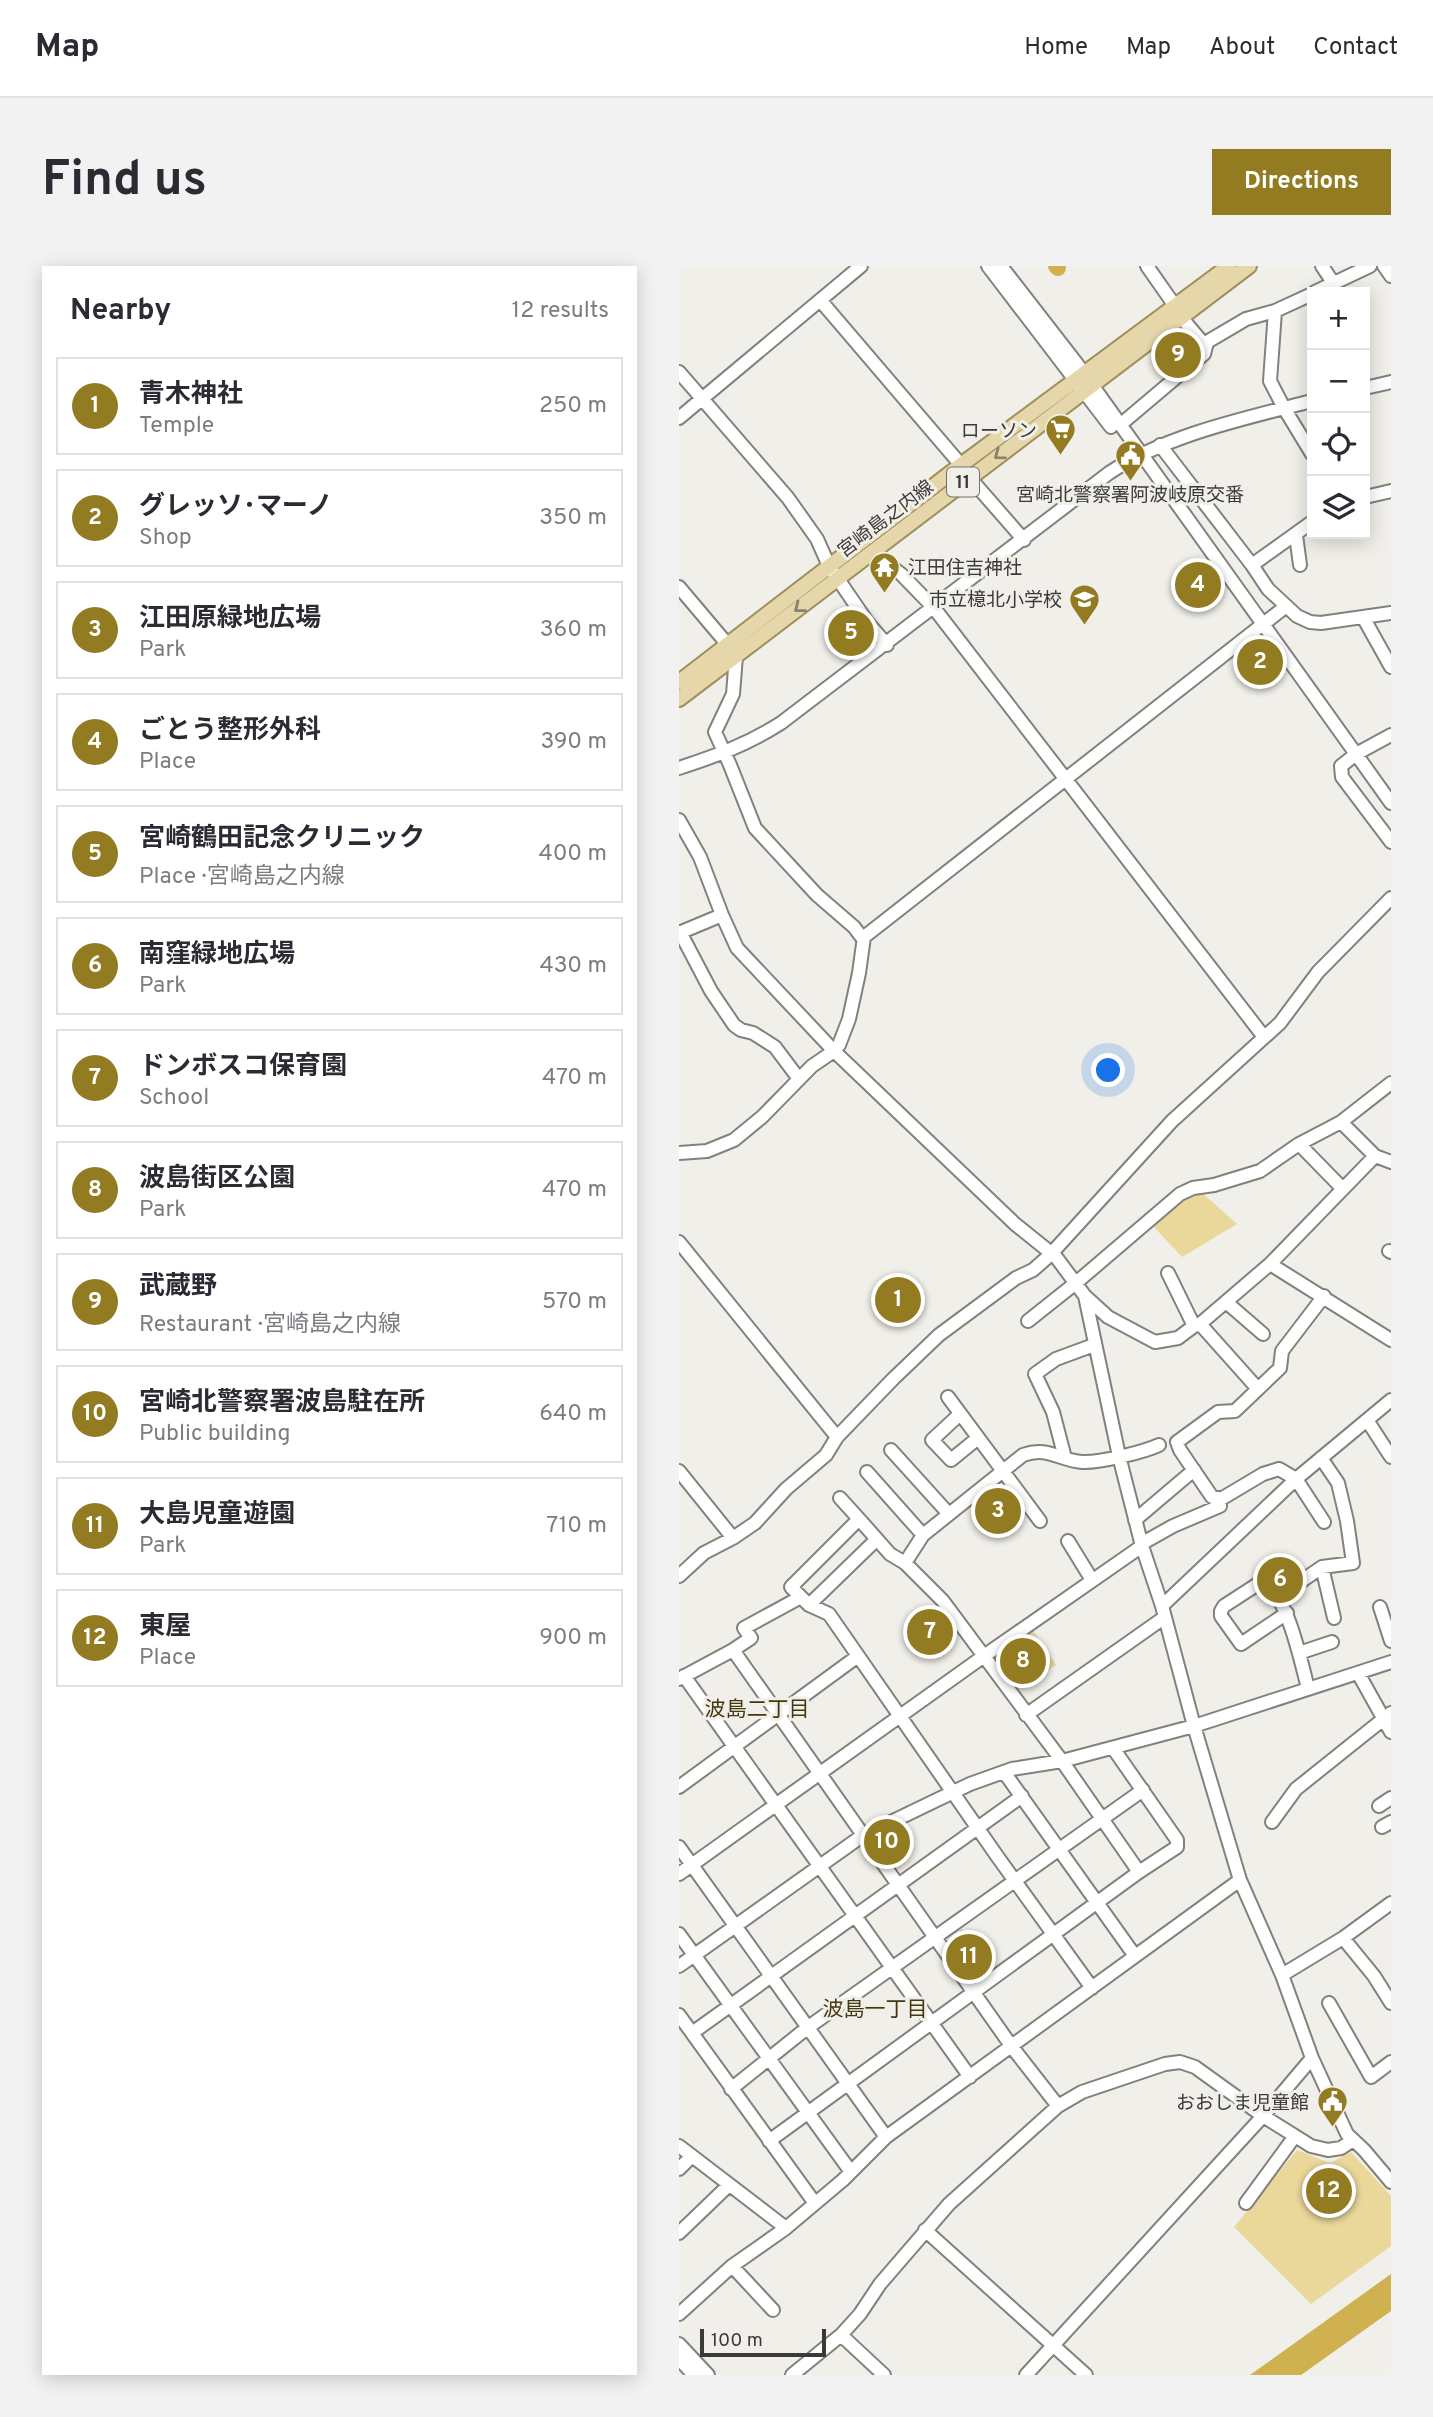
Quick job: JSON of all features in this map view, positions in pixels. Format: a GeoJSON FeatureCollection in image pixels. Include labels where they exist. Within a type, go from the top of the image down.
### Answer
{"type":"FeatureCollection","features":[{"type":"Feature","properties":{"kind":"main road","name":"宮崎島之内線"},"geometry":{"type":"LineString","coordinates":[[1178,312],[1229,266]]}},
{"type":"Feature","properties":{"kind":"main road","name":"宮崎島之内線"},"geometry":{"type":"LineString","coordinates":[[833,572],[872,552],[1084,383],[1178,312],[1249,266]]}},
{"type":"Feature","properties":{"kind":"main road","name":"宮崎島之内線"},"geometry":{"type":"LineString","coordinates":[[679,699],[732,650],[833,572],[961,465],[1084,383]]}},
{"type":"Feature","properties":{"kind":"main road","name":"宮崎島之内線"},"geometry":{"type":"LineString","coordinates":[[679,682],[732,650]]}},
{"type":"Feature","properties":{"kind":"street"},"geometry":{"type":"LineString","coordinates":[[679,418],[861,266]]}},
{"type":"Feature","properties":{"kind":"street"},"geometry":{"type":"LineString","coordinates":[[988,266],[1120,425],[1138,456]]}},
{"type":"Feature","properties":{"kind":"street"},"geometry":{"type":"LineString","coordinates":[[1001,266],[1391,803]]}},
{"type":"Feature","properties":{"kind":"street"},"geometry":{"type":"LineString","coordinates":[[1147,266],[1199,340],[1207,342],[1246,319],[1275,311],[1307,296]]}},
{"type":"Feature","properties":{"kind":"street"},"geometry":{"type":"LineString","coordinates":[[1322,266],[1334,284]]}},
{"type":"Feature","properties":{"kind":"street"},"geometry":{"type":"LineString","coordinates":[[1327,287],[1370,266]]}},
{"type":"Feature","properties":{"kind":"street"},"geometry":{"type":"LineString","coordinates":[[1384,266],[1391,276]]}},
{"type":"Feature","properties":{"kind":"street"},"geometry":{"type":"LineString","coordinates":[[820,300],[961,465]]}},
{"type":"Feature","properties":{"kind":"street"},"geometry":{"type":"LineString","coordinates":[[1275,311],[1270,381],[1307,446]]}},
{"type":"Feature","properties":{"kind":"street"},"geometry":{"type":"LineString","coordinates":[[1120,425],[1204,354],[1207,342]]}},
{"type":"Feature","properties":{"kind":"street"},"geometry":{"type":"LineString","coordinates":[[679,372],[788,498],[817,539],[833,572],[868,623],[887,645]]}},
{"type":"Feature","properties":{"kind":"street"},"geometry":{"type":"LineString","coordinates":[[1370,387],[1391,382]]}},
{"type":"Feature","properties":{"kind":"street"},"geometry":{"type":"LineString","coordinates":[[679,768],[725,754],[755,740],[781,723],[1109,474],[1138,456],[1160,445],[1307,402]]}},
{"type":"Feature","properties":{"kind":"street"},"geometry":{"type":"LineString","coordinates":[[1160,445],[1268,589],[1285,607],[1310,622],[1321,623],[1391,613]]}},
{"type":"Feature","properties":{"kind":"street"},"geometry":{"type":"LineString","coordinates":[[969,477],[1024,540]]}},
{"type":"Feature","properties":{"kind":"street"},"geometry":{"type":"LineString","coordinates":[[1370,495],[1391,491]]}},
{"type":"Feature","properties":{"kind":"street"},"geometry":{"type":"LineString","coordinates":[[1252,565],[1307,526]]}},
{"type":"Feature","properties":{"kind":"street"},"geometry":{"type":"LineString","coordinates":[[1296,535],[1300,565]]}},
{"type":"Feature","properties":{"kind":"street"},"geometry":{"type":"LineString","coordinates":[[872,552],[901,574],[934,608],[1264,1037]]}},
{"type":"Feature","properties":{"kind":"street"},"geometry":{"type":"LineString","coordinates":[[679,587],[732,650],[733,694],[715,732],[755,828],[817,895],[854,927],[863,939]]}},
{"type":"Feature","properties":{"kind":"street"},"geometry":{"type":"LineString","coordinates":[[679,1153],[707,1151],[734,1140],[762,1117],[812,1066],[834,1051],[849,1019],[864,937],[1285,607]]}},
{"type":"Feature","properties":{"kind":"street"},"geometry":{"type":"LineString","coordinates":[[1363,617],[1391,667]]}},
{"type":"Feature","properties":{"kind":"street"},"geometry":{"type":"LineString","coordinates":[[1391,735],[1356,754],[1341,766],[1342,777],[1391,842]]}},
{"type":"Feature","properties":{"kind":"street"},"geometry":{"type":"LineString","coordinates":[[679,820],[700,857],[737,948],[834,1051],[1050,1255],[1056,1257],[1085,1296],[1108,1317],[1155,1342],[1178,1338],[1226,1302],[1270,1264],[1375,1156]]}},
{"type":"Feature","properties":{"kind":"street"},"geometry":{"type":"LineString","coordinates":[[679,1576],[705,1553],[755,1523],[786,1489],[826,1455],[837,1437],[939,1335],[1016,1278],[1033,1270],[1050,1255],[1172,1121],[1280,1023],[1334,954],[1391,898]]}},
{"type":"Feature","properties":{"kind":"street"},"geometry":{"type":"LineString","coordinates":[[722,915],[679,932],[711,991],[734,1025],[775,1047],[799,1079]]}},
{"type":"Feature","properties":{"kind":"street"},"geometry":{"type":"LineString","coordinates":[[1028,1321],[1077,1283],[1180,1194],[1193,1188],[1247,1177],[1260,1171],[1299,1144],[1341,1122],[1391,1083]]}},
{"type":"Feature","properties":{"kind":"street"},"geometry":{"type":"LineString","coordinates":[[1341,1122],[1375,1156],[1391,1162]]}},
{"type":"Feature","properties":{"kind":"street"},"geometry":{"type":"LineString","coordinates":[[1299,1144],[1343,1189]]}},
{"type":"Feature","properties":{"kind":"street"},"geometry":{"type":"LineString","coordinates":[[679,1242],[837,1437]]}},
{"type":"Feature","properties":{"kind":"street"},"geometry":{"type":"LineString","coordinates":[[1270,1264],[1391,1340]]}},
{"type":"Feature","properties":{"kind":"street"},"geometry":{"type":"LineString","coordinates":[[1168,1273],[1197,1325],[1258,1389]]}},
{"type":"Feature","properties":{"kind":"street"},"geometry":{"type":"LineString","coordinates":[[1085,1296],[1135,1520],[1240,1880],[1282,1976],[1312,2058],[1347,2134],[1391,2182]]}},
{"type":"Feature","properties":{"kind":"street"},"geometry":{"type":"LineString","coordinates":[[1324,1296],[1282,1351],[1280,1368],[1235,1411],[1218,1412],[1177,1442],[1212,1497],[1221,1499],[1263,1474],[1279,1469],[1296,1479],[1324,1522]]}},
{"type":"Feature","properties":{"kind":"street"},"geometry":{"type":"LineString","coordinates":[[1226,1302],[1263,1334]]}},
{"type":"Feature","properties":{"kind":"street"},"geometry":{"type":"LineString","coordinates":[[1065,1458],[1053,1412],[1035,1374],[1056,1359],[1094,1345]]}},
{"type":"Feature","properties":{"kind":"street"},"geometry":{"type":"LineString","coordinates":[[947,1397],[1040,1521]]}},
{"type":"Feature","properties":{"kind":"street"},"geometry":{"type":"LineString","coordinates":[[1026,1715],[1164,1612],[1296,1479],[1391,1399]]}},
{"type":"Feature","properties":{"kind":"street"},"geometry":{"type":"LineString","coordinates":[[960,1414],[932,1440],[951,1460],[978,1438]]}},
{"type":"Feature","properties":{"kind":"street"},"geometry":{"type":"LineString","coordinates":[[1367,1420],[1391,1457]]}},
{"type":"Feature","properties":{"kind":"street"},"geometry":{"type":"LineString","coordinates":[[905,1563],[923,1535],[1023,1455],[1037,1450],[1081,1462],[1119,1456],[1159,1445]]}},
{"type":"Feature","properties":{"kind":"street"},"geometry":{"type":"LineString","coordinates":[[891,1450],[948,1513]]}},
{"type":"Feature","properties":{"kind":"street"},"geometry":{"type":"LineString","coordinates":[[1277,1598],[1322,1567],[1353,1563],[1338,1483],[1321,1458]]}},
{"type":"Feature","properties":{"kind":"street"},"geometry":{"type":"LineString","coordinates":[[1135,1520],[1194,1470]]}},
{"type":"Feature","properties":{"kind":"street"},"geometry":{"type":"LineString","coordinates":[[679,1471],[733,1538]]}},
{"type":"Feature","properties":{"kind":"street"},"geometry":{"type":"LineString","coordinates":[[867,1472],[923,1535]]}},
{"type":"Feature","properties":{"kind":"street"},"geometry":{"type":"LineString","coordinates":[[840,1498],[890,1554],[905,1563],[943,1601],[1062,1761],[1139,1872]]}},
{"type":"Feature","properties":{"kind":"street"},"geometry":{"type":"LineString","coordinates":[[679,1874],[1142,1545],[1173,1526],[1220,1506],[1218,1498]]}},
{"type":"Feature","properties":{"kind":"street"},"geometry":{"type":"LineString","coordinates":[[859,1519],[791,1587],[805,1601],[829,1614],[1091,1988]]}},
{"type":"Feature","properties":{"kind":"street"},"geometry":{"type":"LineString","coordinates":[[877,1539],[805,1601],[744,1628],[751,1638],[681,1678],[734,1746],[970,2077]]}},
{"type":"Feature","properties":{"kind":"street"},"geometry":{"type":"LineString","coordinates":[[1068,1541],[1092,1580]]}},
{"type":"Feature","properties":{"kind":"street"},"geometry":{"type":"LineString","coordinates":[[1322,1567],[1334,1618]]}},
{"type":"Feature","properties":{"kind":"street"},"geometry":{"type":"LineString","coordinates":[[1287,1613],[1241,1644],[1221,1616],[1224,1606],[1261,1582],[1268,1584],[1287,1613],[1308,1688]]}},
{"type":"Feature","properties":{"kind":"street"},"geometry":{"type":"LineString","coordinates":[[1380,1607],[1391,1641]]}},
{"type":"Feature","properties":{"kind":"street"},"geometry":{"type":"LineString","coordinates":[[1299,1653],[1332,1642]]}},
{"type":"Feature","properties":{"kind":"street"},"geometry":{"type":"LineString","coordinates":[[733,1650],[1012,2047],[1058,2106]]}},
{"type":"Feature","properties":{"kind":"street"},"geometry":{"type":"LineString","coordinates":[[679,1787],[858,1656]]}},
{"type":"Feature","properties":{"kind":"street"},"geometry":{"type":"LineString","coordinates":[[679,1966],[862,1836],[952,1792],[1004,1772],[1062,1761],[1194,1726],[1391,1662]]}},
{"type":"Feature","properties":{"kind":"street"},"geometry":{"type":"LineString","coordinates":[[1358,1672],[1387,1716],[1391,1732]]}},
{"type":"Feature","properties":{"kind":"street"},"geometry":{"type":"LineString","coordinates":[[1272,1822],[1296,1789],[1387,1716]]}},
{"type":"Feature","properties":{"kind":"street"},"geometry":{"type":"LineString","coordinates":[[769,2141],[1177,1847],[1177,1840],[1113,1748]]}},
{"type":"Feature","properties":{"kind":"street"},"geometry":{"type":"LineString","coordinates":[[1004,1772],[1135,1956]]}},
{"type":"Feature","properties":{"kind":"street"},"geometry":{"type":"LineString","coordinates":[[731,2089],[807,2028],[1143,1790]]}},
{"type":"Feature","properties":{"kind":"street"},"geometry":{"type":"LineString","coordinates":[[692,2033],[1021,1796]]}},
{"type":"Feature","properties":{"kind":"street"},"geometry":{"type":"LineString","coordinates":[[1379,1805],[1391,1798]]}},
{"type":"Feature","properties":{"kind":"street"},"geometry":{"type":"LineString","coordinates":[[679,1847],[886,2137]]}},
{"type":"Feature","properties":{"kind":"street"},"geometry":{"type":"LineString","coordinates":[[681,2309],[731,2266],[786,2228],[851,2172],[886,2137],[1240,1880]]}},
{"type":"Feature","properties":{"kind":"street"},"geometry":{"type":"LineString","coordinates":[[1282,1976],[1343,1938],[1391,1903]]}},
{"type":"Feature","properties":{"kind":"street"},"geometry":{"type":"LineString","coordinates":[[679,1934],[851,2172]]}},
{"type":"Feature","properties":{"kind":"street"},"geometry":{"type":"LineString","coordinates":[[1343,1938],[1374,1976],[1391,2003]]}},
{"type":"Feature","properties":{"kind":"street"},"geometry":{"type":"LineString","coordinates":[[1329,2003],[1371,2077],[1391,2062]]}},
{"type":"Feature","properties":{"kind":"street"},"geometry":{"type":"LineString","coordinates":[[679,2015],[814,2203]]}},
{"type":"Feature","properties":{"kind":"street"},"geometry":{"type":"LineString","coordinates":[[1026,2375],[1263,2116],[1312,2058]]}},
{"type":"Feature","properties":{"kind":"street"},"geometry":{"type":"LineString","coordinates":[[792,2375],[841,2335],[860,2314],[880,2284],[949,2204],[1058,2106],[1083,2092],[1165,2064],[1180,2062],[1195,2067],[1263,2116],[1311,2146],[1328,2150],[1341,2148],[1353,2140]]}},
{"type":"Feature","properties":{"kind":"street"},"geometry":{"type":"LineString","coordinates":[[1246,2203],[1295,2136]]}},
{"type":"Feature","properties":{"kind":"street"},"geometry":{"type":"LineString","coordinates":[[679,2146],[786,2228]]}},
{"type":"Feature","properties":{"kind":"street"},"geometry":{"type":"LineString","coordinates":[[679,2169],[692,2156]]}},
{"type":"Feature","properties":{"kind":"street"},"geometry":{"type":"LineString","coordinates":[[679,2233],[729,2185]]}},
{"type":"Feature","properties":{"kind":"street"},"geometry":{"type":"LineString","coordinates":[[925,2230],[1086,2375]]}},
{"type":"Feature","properties":{"kind":"street"},"geometry":{"type":"LineString","coordinates":[[731,2266],[773,2310]]}},
{"type":"Feature","properties":{"kind":"street"},"geometry":{"type":"LineString","coordinates":[[841,2335],[884,2375]]}},
{"type":"Feature","properties":{"kind":"street"},"geometry":{"type":"LineString","coordinates":[[679,2344],[708,2375]]}},
{"type":"Feature","properties":{"kind":"street"},"geometry":{"type":"LineString","coordinates":[[679,2360],[694,2375]]}},
{"type":"Feature","properties":{"kind":"shaded area"},"geometry":{"type":"Polygon","coordinates":[[[1193,1190],[1201,1192],[1237,1224],[1182,1257],[1153,1226],[1193,1190]]]}},
{"type":"Feature","properties":{"kind":"shaded area"},"geometry":{"type":"Polygon","coordinates":[[[1032,1629],[1056,1665],[1013,1693],[989,1656],[1032,1629]]]}},
{"type":"Feature","properties":{"kind":"shaded area"},"geometry":{"type":"Polygon","coordinates":[[[962,1929],[993,1973],[974,1983],[946,1941],[962,1929]]]}},
{"type":"Feature","properties":{"kind":"shaded area"},"geometry":{"type":"Polygon","coordinates":[[[1297,2150],[1330,2163],[1351,2152],[1391,2196],[1391,2246],[1311,2304],[1234,2227],[1297,2150]]]}},
{"type":"Feature","properties":{"kind":"shaded area"},"geometry":{"type":"Polygon","coordinates":[[[1391,2274],[1391,2311],[1301,2375],[1250,2375],[1391,2274]]]}},
{"type":"Feature","properties":{"kind":"place","name":"武蔵野"},"geometry":{"type":"Point","coordinates":[1178,355]}},
{"type":"Feature","properties":{"kind":"place","name":"ローソン"},"geometry":{"type":"Point","coordinates":[1060,457]}},
{"type":"Feature","properties":{"kind":"place","name":"宮崎北警察署阿波岐原交番"},"geometry":{"type":"Point","coordinates":[1130,482]}},
{"type":"Feature","properties":{"kind":"place","name":"ごとう整形外科"},"geometry":{"type":"Point","coordinates":[1198,585]}},
{"type":"Feature","properties":{"kind":"place","name":"江田住吉神社"},"geometry":{"type":"Point","coordinates":[885,594]}},
{"type":"Feature","properties":{"kind":"place","name":"市立檍北小学校"},"geometry":{"type":"Point","coordinates":[1085,626]}},
{"type":"Feature","properties":{"kind":"place","name":"宮崎鶴田記念クリニック"},"geometry":{"type":"Point","coordinates":[851,633]}},
{"type":"Feature","properties":{"kind":"place","name":"グレッソ･マーノ"},"geometry":{"type":"Point","coordinates":[1260,662]}},
{"type":"Feature","properties":{"kind":"place","name":"青木神社"},"geometry":{"type":"Point","coordinates":[898,1300]}},
{"type":"Feature","properties":{"kind":"place","name":"江田原緑地広場"},"geometry":{"type":"Point","coordinates":[998,1511]}},
{"type":"Feature","properties":{"kind":"place","name":"南窪緑地広場"},"geometry":{"type":"Point","coordinates":[1280,1580]}},
{"type":"Feature","properties":{"kind":"place","name":"ドンボスコ保育園"},"geometry":{"type":"Point","coordinates":[930,1632]}},
{"type":"Feature","properties":{"kind":"place","name":"波島街区公園"},"geometry":{"type":"Point","coordinates":[1023,1661]}},
{"type":"Feature","properties":{"kind":"place","name":"宮崎北警察署波島駐在所"},"geometry":{"type":"Point","coordinates":[887,1842]}},
{"type":"Feature","properties":{"kind":"place","name":"大島児童遊園"},"geometry":{"type":"Point","coordinates":[969,1957]}},
{"type":"Feature","properties":{"kind":"place","name":"おおしま児童館"},"geometry":{"type":"Point","coordinates":[1332,2129]}},
{"type":"Feature","properties":{"kind":"place","name":"東屋"},"geometry":{"type":"Point","coordinates":[1329,2191]}},
{"type":"Feature","properties":{"kind":"district","name":"波島二丁目"},"geometry":{"type":"Point","coordinates":[757,1709]}},
{"type":"Feature","properties":{"kind":"district","name":"波島一丁目"},"geometry":{"type":"Point","coordinates":[875,2009]}}]}
